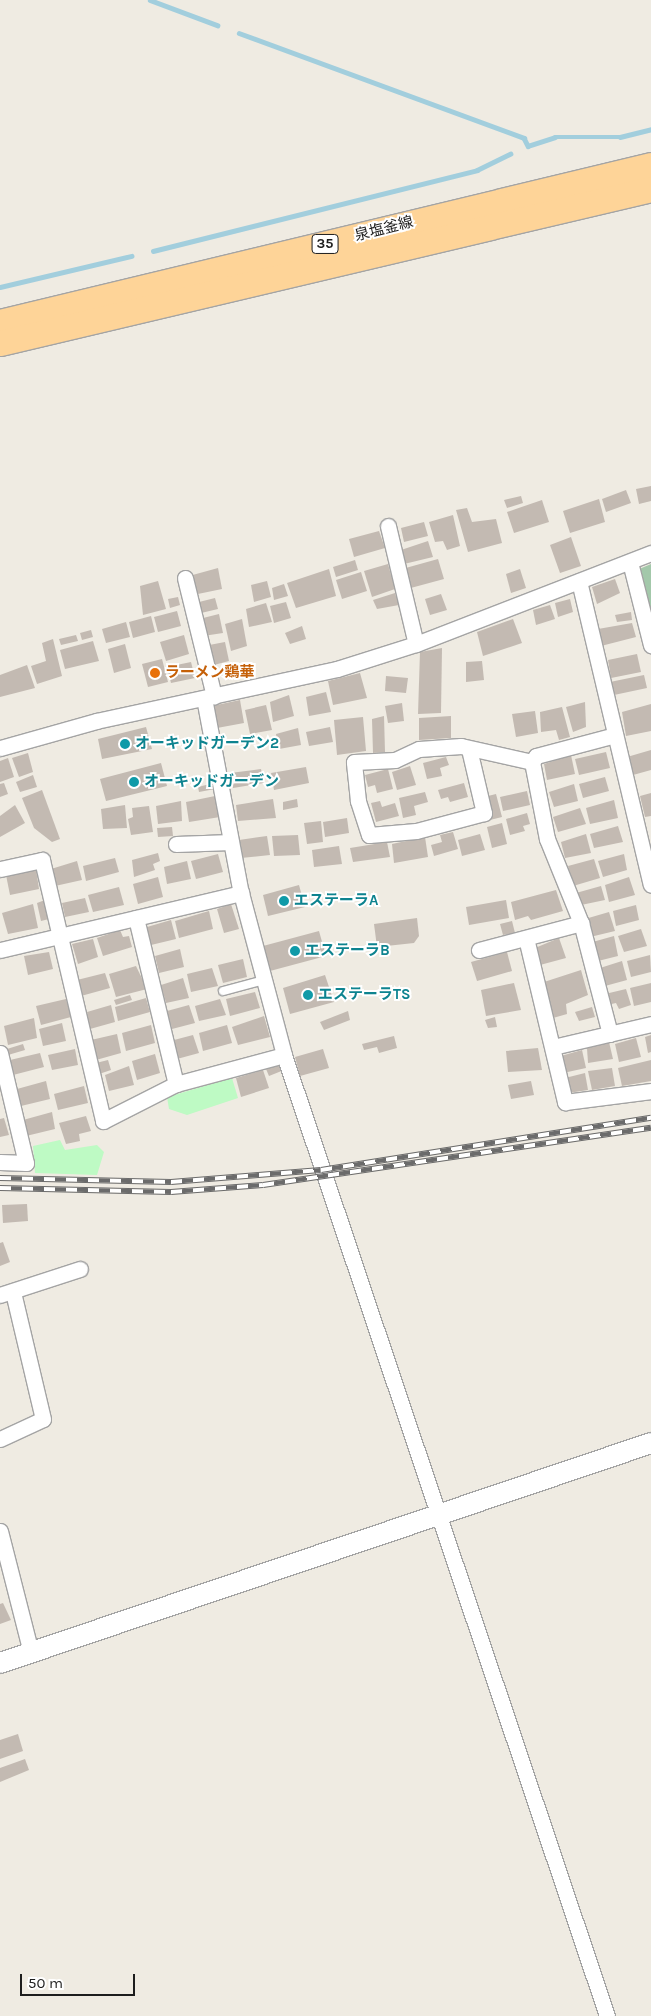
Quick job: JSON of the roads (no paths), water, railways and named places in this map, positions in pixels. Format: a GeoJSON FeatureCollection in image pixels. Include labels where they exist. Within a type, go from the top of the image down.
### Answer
{"type":"FeatureCollection","features":[{"type":"Feature","properties":{"kind":"main road","name":"泉塩釜線"},"geometry":{"type":"LineString","coordinates":[[0,343],[559,199],[651,165]]}},
{"type":"Feature","properties":{"kind":"main road"},"geometry":{"type":"LineString","coordinates":[[559,199],[651,180]]}},
{"type":"Feature","properties":{"kind":"main road","name":"泉塩釜線"},"geometry":{"type":"LineString","coordinates":[[0,322],[409,223],[559,199],[651,188]]}},
{"type":"Feature","properties":{"kind":"street"},"geometry":{"type":"LineString","coordinates":[[388,526],[416,644]]}},
{"type":"Feature","properties":{"kind":"street"},"geometry":{"type":"LineString","coordinates":[[0,748],[337,668],[416,644],[651,553]]}},
{"type":"Feature","properties":{"kind":"street"},"geometry":{"type":"LineString","coordinates":[[630,562],[651,645]]}},
{"type":"Feature","properties":{"kind":"street"},"geometry":{"type":"LineString","coordinates":[[185,578],[209,697],[231,842],[241,893],[284,1055],[437,1516],[607,2016]]}},
{"type":"Feature","properties":{"kind":"street"},"geometry":{"type":"LineString","coordinates":[[579,581],[615,735],[645,834],[651,885]]}},
{"type":"Feature","properties":{"kind":"street"},"geometry":{"type":"LineString","coordinates":[[610,1034],[581,923],[547,839],[532,762],[536,756],[615,735]]}},
{"type":"Feature","properties":{"kind":"street"},"geometry":{"type":"LineString","coordinates":[[470,749],[484,813],[416,831],[370,835],[358,801],[354,762],[395,760],[419,749],[470,749],[532,762]]}},
{"type":"Feature","properties":{"kind":"street"},"geometry":{"type":"LineString","coordinates":[[176,844],[231,842]]}},
{"type":"Feature","properties":{"kind":"street"},"geometry":{"type":"LineString","coordinates":[[0,869],[42,860],[103,1121],[176,1084],[284,1055]]}},
{"type":"Feature","properties":{"kind":"street"},"geometry":{"type":"LineString","coordinates":[[0,950],[241,893]]}},
{"type":"Feature","properties":{"kind":"street"},"geometry":{"type":"LineString","coordinates":[[136,918],[176,1084]]}},
{"type":"Feature","properties":{"kind":"street"},"geometry":{"type":"LineString","coordinates":[[479,950],[581,923]]}},
{"type":"Feature","properties":{"kind":"street"},"geometry":{"type":"LineString","coordinates":[[526,938],[553,1047],[564,1102],[651,1091]]}},
{"type":"Feature","properties":{"kind":"street"},"geometry":{"type":"LineString","coordinates":[[553,1047],[651,1024]]}},
{"type":"Feature","properties":{"kind":"street"},"geometry":{"type":"LineString","coordinates":[[0,1054],[26,1163],[0,1162]]}},
{"type":"Feature","properties":{"kind":"street"},"geometry":{"type":"LineString","coordinates":[[0,1439],[43,1420],[7,1293],[80,1269]]}},
{"type":"Feature","properties":{"kind":"street"},"geometry":{"type":"LineString","coordinates":[[0,1663],[651,1443]]}},
{"type":"Feature","properties":{"kind":"street"},"geometry":{"type":"LineString","coordinates":[[0,1531],[31,1653]]}},
{"type":"Feature","properties":{"kind":"lane"},"geometry":{"type":"LineString","coordinates":[[223,990],[264,980]]}},
{"type":"Feature","properties":{"kind":"waterway"},"geometry":{"type":"LineString","coordinates":[[150,0],[217,25]]}},
{"type":"Feature","properties":{"kind":"waterway"},"geometry":{"type":"LineString","coordinates":[[239,33],[524,138],[528,146],[555,137],[620,137],[651,129]]}},
{"type":"Feature","properties":{"kind":"waterway"},"geometry":{"type":"LineString","coordinates":[[153,251],[477,170],[510,154]]}},
{"type":"Feature","properties":{"kind":"waterway"},"geometry":{"type":"LineString","coordinates":[[0,287],[131,256]]}},
{"type":"Feature","properties":{"kind":"railway"},"geometry":{"type":"LineString","coordinates":[[0,1178],[171,1182],[321,1170],[651,1118]]}},
{"type":"Feature","properties":{"kind":"railway"},"geometry":{"type":"LineString","coordinates":[[0,1188],[171,1192],[263,1185],[651,1128]]}},
{"type":"Feature","properties":{"kind":"place","name":"ラーメン鶏華"},"geometry":{"type":"Point","coordinates":[155,673]}},
{"type":"Feature","properties":{"kind":"place","name":"オーキッドガーデン2"},"geometry":{"type":"Point","coordinates":[125,744]}},
{"type":"Feature","properties":{"kind":"place","name":"オーキッドガーデン"},"geometry":{"type":"Point","coordinates":[134,782]}},
{"type":"Feature","properties":{"kind":"place","name":"エステーラA"},"geometry":{"type":"Point","coordinates":[284,901]}},
{"type":"Feature","properties":{"kind":"place","name":"エステーラB"},"geometry":{"type":"Point","coordinates":[295,951]}},
{"type":"Feature","properties":{"kind":"place","name":"エステーラTS"},"geometry":{"type":"Point","coordinates":[308,995]}}]}
